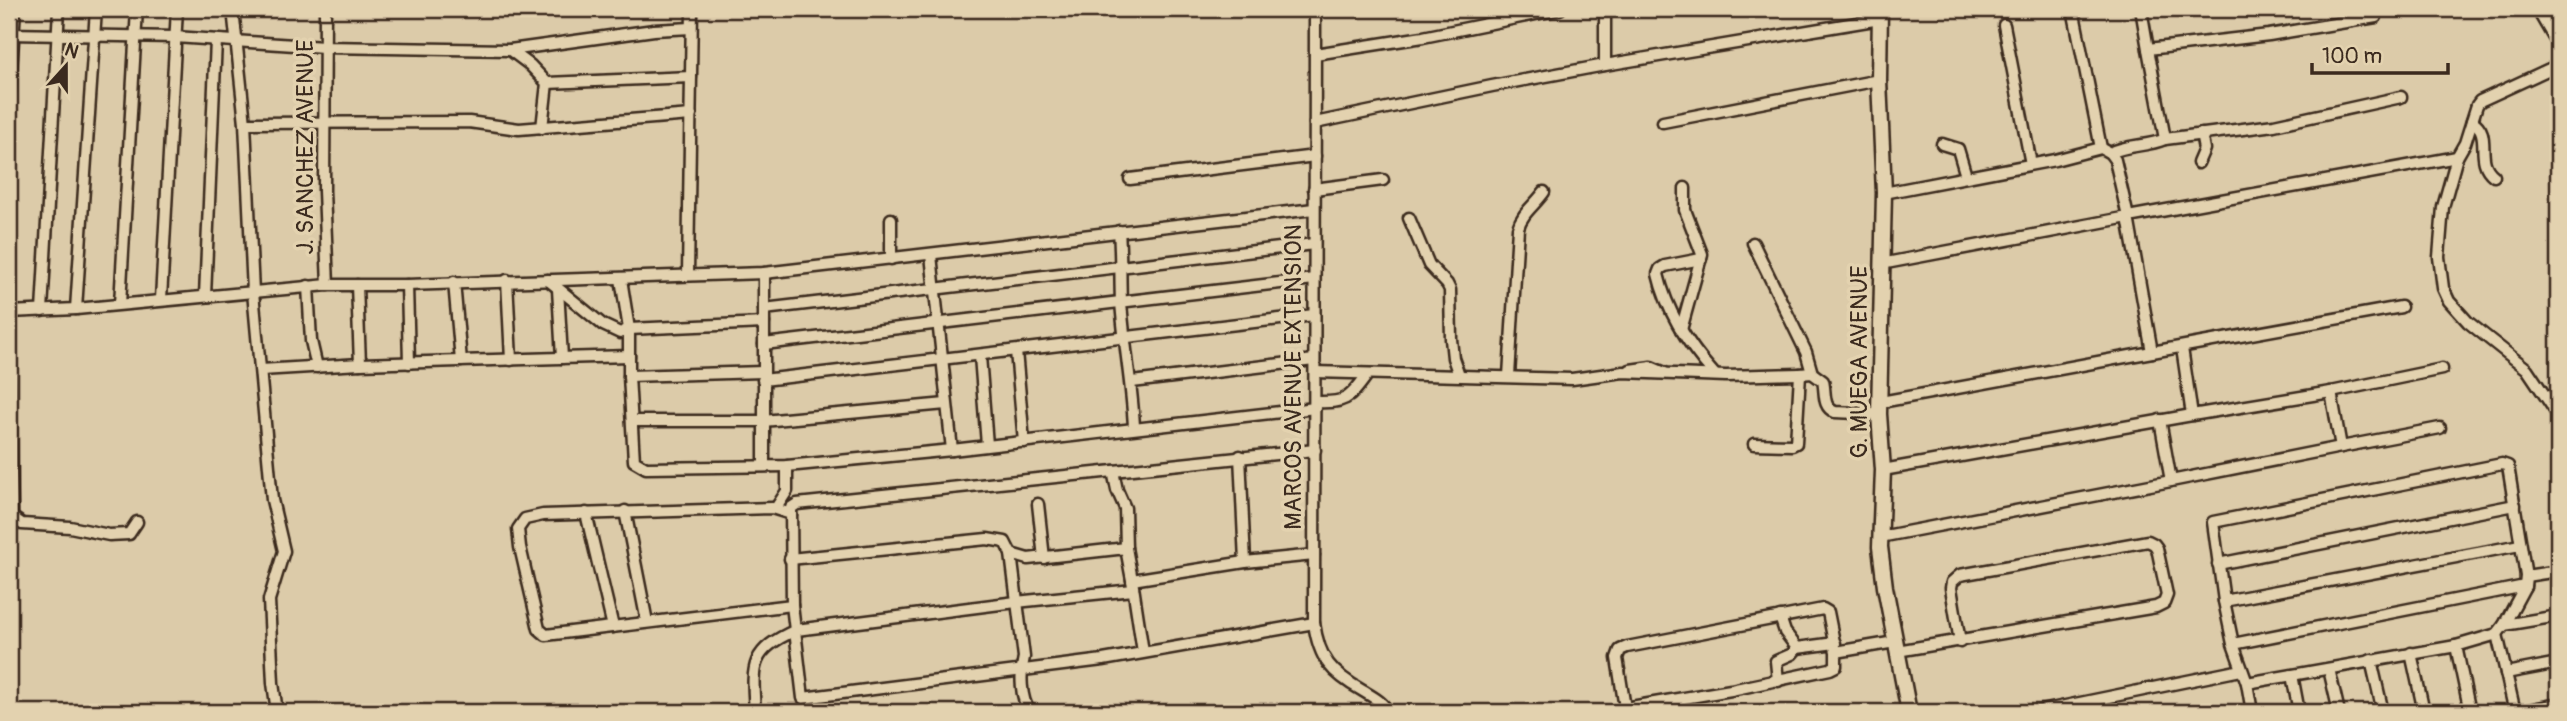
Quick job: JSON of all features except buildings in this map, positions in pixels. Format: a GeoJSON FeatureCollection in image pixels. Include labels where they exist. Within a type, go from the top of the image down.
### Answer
{"type":"FeatureCollection","features":[{"type":"Feature","properties":{"kind":"street"},"geometry":{"type":"LineString","coordinates":[[9,103],[11,34],[15,9]]}},
{"type":"Feature","properties":{"kind":"street"},"geometry":{"type":"LineString","coordinates":[[42,311],[59,9]]}},
{"type":"Feature","properties":{"kind":"street"},"geometry":{"type":"LineString","coordinates":[[76,309],[96,9]]}},
{"type":"Feature","properties":{"kind":"street"},"geometry":{"type":"LineString","coordinates":[[120,304],[137,9]]}},
{"type":"Feature","properties":{"kind":"street"},"geometry":{"type":"LineString","coordinates":[[161,299],[177,9]]}},
{"type":"Feature","properties":{"kind":"street"},"geometry":{"type":"LineString","coordinates":[[233,9],[245,123],[253,292],[273,512],[284,551],[269,600],[272,682],[277,712]]}},
{"type":"Feature","properties":{"kind":"street","name":"J. SANCHEZ AVENUE"},"geometry":{"type":"LineString","coordinates":[[325,9],[324,191],[328,285]]}},
{"type":"Feature","properties":{"kind":"street"},"geometry":{"type":"LineString","coordinates":[[688,275],[692,9]]}},
{"type":"Feature","properties":{"kind":"street","name":"MARCOS AVENUE EXTENSION"},"geometry":{"type":"LineString","coordinates":[[1315,9],[1314,623],[1318,646],[1330,668],[1380,702],[1388,712]]}},
{"type":"Feature","properties":{"kind":"street"},"geometry":{"type":"LineString","coordinates":[[1315,54],[1423,37],[1560,9]]}},
{"type":"Feature","properties":{"kind":"street"},"geometry":{"type":"LineString","coordinates":[[1605,9],[1605,65]]}},
{"type":"Feature","properties":{"kind":"street"},"geometry":{"type":"LineString","coordinates":[[2073,9],[2105,151],[2118,168],[2152,352]]}},
{"type":"Feature","properties":{"kind":"street"},"geometry":{"type":"LineString","coordinates":[[2141,9],[2165,139]]}},
{"type":"Feature","properties":{"kind":"street"},"geometry":{"type":"LineString","coordinates":[[2537,9],[2558,46]]}},
{"type":"Feature","properties":{"kind":"street"},"geometry":{"type":"LineString","coordinates":[[1315,123],[1880,14]]}},
{"type":"Feature","properties":{"kind":"street","name":"G. MUEGA AVENUE"},"geometry":{"type":"LineString","coordinates":[[1880,14],[1879,80],[1884,192],[1880,408],[1883,470],[1880,537],[1885,587],[1909,712]]}},
{"type":"Feature","properties":{"kind":"street"},"geometry":{"type":"LineString","coordinates":[[2148,49],[2206,44],[2376,17]]}},
{"type":"Feature","properties":{"kind":"street"},"geometry":{"type":"LineString","coordinates":[[2004,25],[2031,164]]}},
{"type":"Feature","properties":{"kind":"street"},"geometry":{"type":"LineString","coordinates":[[11,34],[175,37],[324,47],[510,50],[590,38],[691,28]]}},
{"type":"Feature","properties":{"kind":"street"},"geometry":{"type":"LineString","coordinates":[[205,296],[216,40]]}},
{"type":"Feature","properties":{"kind":"street"},"geometry":{"type":"LineString","coordinates":[[510,50],[530,65],[547,83],[691,77]]}},
{"type":"Feature","properties":{"kind":"street"},"geometry":{"type":"LineString","coordinates":[[2558,65],[2480,101],[2457,157],[2441,219],[2439,257],[2449,301],[2468,322],[2527,369],[2558,415]]}},
{"type":"Feature","properties":{"kind":"street"},"geometry":{"type":"LineString","coordinates":[[1662,122],[1879,80]]}},
{"type":"Feature","properties":{"kind":"street"},"geometry":{"type":"LineString","coordinates":[[542,128],[547,83]]}},
{"type":"Feature","properties":{"kind":"street"},"geometry":{"type":"LineString","coordinates":[[1884,192],[2124,146],[2146,146],[2165,139],[2274,125],[2401,97]]}},
{"type":"Feature","properties":{"kind":"street"},"geometry":{"type":"LineString","coordinates":[[245,123],[469,122],[510,128],[542,128],[691,115]]}},
{"type":"Feature","properties":{"kind":"street"},"geometry":{"type":"LineString","coordinates":[[2472,121],[2480,127],[2484,140],[2483,158],[2486,168],[2494,176]]}},
{"type":"Feature","properties":{"kind":"street"},"geometry":{"type":"LineString","coordinates":[[2198,163],[2204,149],[2201,134]]}},
{"type":"Feature","properties":{"kind":"street"},"geometry":{"type":"LineString","coordinates":[[1942,144],[1958,149],[1966,176]]}},
{"type":"Feature","properties":{"kind":"street"},"geometry":{"type":"LineString","coordinates":[[1130,179],[1315,156]]}},
{"type":"Feature","properties":{"kind":"street"},"geometry":{"type":"LineString","coordinates":[[1881,264],[2457,157]]}},
{"type":"Feature","properties":{"kind":"street"},"geometry":{"type":"LineString","coordinates":[[1314,189],[1383,180]]}},
{"type":"Feature","properties":{"kind":"street"},"geometry":{"type":"LineString","coordinates":[[1681,330],[1701,249],[1685,211],[1685,188]]}},
{"type":"Feature","properties":{"kind":"street"},"geometry":{"type":"LineString","coordinates":[[1509,376],[1518,228],[1524,214],[1536,205],[1544,192]]}},
{"type":"Feature","properties":{"kind":"street"},"geometry":{"type":"LineString","coordinates":[[9,312],[76,309],[307,286],[764,273],[1314,209]]}},
{"type":"Feature","properties":{"kind":"street"},"geometry":{"type":"LineString","coordinates":[[1409,218],[1429,265],[1450,290],[1453,358],[1459,375]]}},
{"type":"Feature","properties":{"kind":"street"},"geometry":{"type":"LineString","coordinates":[[891,219],[891,259]]}},
{"type":"Feature","properties":{"kind":"street"},"geometry":{"type":"LineString","coordinates":[[1119,231],[1121,302],[1132,382],[1134,427]]}},
{"type":"Feature","properties":{"kind":"street"},"geometry":{"type":"LineString","coordinates":[[1753,243],[1806,352],[1812,373],[1823,382],[1826,406],[1835,412],[1880,408],[2152,352],[2401,307]]}},
{"type":"Feature","properties":{"kind":"street"},"geometry":{"type":"LineString","coordinates":[[764,309],[1314,244]]}},
{"type":"Feature","properties":{"kind":"street"},"geometry":{"type":"LineString","coordinates":[[931,255],[952,450]]}},
{"type":"Feature","properties":{"kind":"street"},"geometry":{"type":"LineString","coordinates":[[1700,259],[1660,269],[1658,274],[1664,293],[1689,345],[1715,375]]}},
{"type":"Feature","properties":{"kind":"street"},"geometry":{"type":"LineString","coordinates":[[764,273],[764,465]]}},
{"type":"Feature","properties":{"kind":"street"},"geometry":{"type":"LineString","coordinates":[[621,279],[629,330],[634,461],[643,468],[787,466],[1024,442],[1315,405],[1343,401],[1352,396],[1367,375]]}},
{"type":"Feature","properties":{"kind":"street"},"geometry":{"type":"LineString","coordinates":[[764,344],[1314,279]]}},
{"type":"Feature","properties":{"kind":"street"},"geometry":{"type":"LineString","coordinates":[[507,280],[511,359]]}},
{"type":"Feature","properties":{"kind":"street"},"geometry":{"type":"LineString","coordinates":[[548,280],[603,326],[620,333],[629,330],[764,323]]}},
{"type":"Feature","properties":{"kind":"street"},"geometry":{"type":"LineString","coordinates":[[454,282],[461,361]]}},
{"type":"Feature","properties":{"kind":"street"},"geometry":{"type":"LineString","coordinates":[[357,285],[359,364]]}},
{"type":"Feature","properties":{"kind":"street"},"geometry":{"type":"LineString","coordinates":[[408,285],[410,363]]}},
{"type":"Feature","properties":{"kind":"street"},"geometry":{"type":"LineString","coordinates":[[307,286],[311,341],[317,367]]}},
{"type":"Feature","properties":{"kind":"street"},"geometry":{"type":"LineString","coordinates":[[558,289],[562,358]]}},
{"type":"Feature","properties":{"kind":"street"},"geometry":{"type":"LineString","coordinates":[[629,376],[763,376],[980,356],[1314,315]]}},
{"type":"Feature","properties":{"kind":"street"},"geometry":{"type":"LineString","coordinates":[[2182,348],[2192,415]]}},
{"type":"Feature","properties":{"kind":"street"},"geometry":{"type":"LineString","coordinates":[[1016,351],[1024,442]]}},
{"type":"Feature","properties":{"kind":"street"},"geometry":{"type":"LineString","coordinates":[[261,370],[359,364],[629,356]]}},
{"type":"Feature","properties":{"kind":"street"},"geometry":{"type":"LineString","coordinates":[[980,356],[987,445]]}},
{"type":"Feature","properties":{"kind":"street"},"geometry":{"type":"LineString","coordinates":[[1132,382],[1314,360]]}},
{"type":"Feature","properties":{"kind":"street"},"geometry":{"type":"LineString","coordinates":[[9,366],[12,517],[22,524],[70,527],[108,536],[121,536],[134,530],[137,522]]}},
{"type":"Feature","properties":{"kind":"street"},"geometry":{"type":"LineString","coordinates":[[1883,470],[2331,392],[2442,369]]}},
{"type":"Feature","properties":{"kind":"street"},"geometry":{"type":"LineString","coordinates":[[1315,372],[1572,379],[1623,372],[1715,375],[1812,373]]}},
{"type":"Feature","properties":{"kind":"street"},"geometry":{"type":"LineString","coordinates":[[1754,444],[1796,443],[1800,374]]}},
{"type":"Feature","properties":{"kind":"street"},"geometry":{"type":"LineString","coordinates":[[2331,392],[2341,447]]}},
{"type":"Feature","properties":{"kind":"street"},"geometry":{"type":"LineString","coordinates":[[632,421],[763,421],[946,404]]}},
{"type":"Feature","properties":{"kind":"street"},"geometry":{"type":"LineString","coordinates":[[2160,420],[2171,481]]}},
{"type":"Feature","properties":{"kind":"street"},"geometry":{"type":"LineString","coordinates":[[1880,537],[2440,428]]}},
{"type":"Feature","properties":{"kind":"street"},"geometry":{"type":"LineString","coordinates":[[1314,623],[1122,657],[803,698],[792,605],[790,559],[791,513],[792,506],[797,504],[1315,450]]}},
{"type":"Feature","properties":{"kind":"street"},"geometry":{"type":"LineString","coordinates":[[1240,456],[1245,562]]}},
{"type":"Feature","properties":{"kind":"street"},"geometry":{"type":"LineString","coordinates":[[2252,712],[2224,601],[2212,527],[2215,520],[2502,464],[2508,466],[2525,581],[2500,629],[2506,673],[2516,712],[2558,705]]}},
{"type":"Feature","properties":{"kind":"street"},"geometry":{"type":"LineString","coordinates":[[776,508],[787,491],[787,466]]}},
{"type":"Feature","properties":{"kind":"street"},"geometry":{"type":"LineString","coordinates":[[1113,471],[1125,508],[1126,548],[1143,652]]}},
{"type":"Feature","properties":{"kind":"street"},"geometry":{"type":"LineString","coordinates":[[1038,504],[1044,558]]}},
{"type":"Feature","properties":{"kind":"street"},"geometry":{"type":"LineString","coordinates":[[2218,564],[2515,505]]}},
{"type":"Feature","properties":{"kind":"street"},"geometry":{"type":"LineString","coordinates":[[791,513],[776,508],[543,514],[524,519],[520,523],[520,547],[539,629],[542,633],[551,635],[792,605]]}},
{"type":"Feature","properties":{"kind":"street"},"geometry":{"type":"LineString","coordinates":[[625,511],[647,622]]}},
{"type":"Feature","properties":{"kind":"street"},"geometry":{"type":"LineString","coordinates":[[586,513],[613,627]]}},
{"type":"Feature","properties":{"kind":"street"},"geometry":{"type":"LineString","coordinates":[[790,559],[994,538],[1005,541],[1011,554],[1014,572],[1024,657],[1021,669],[1026,706],[1030,712]]}},
{"type":"Feature","properties":{"kind":"street"},"geometry":{"type":"LineString","coordinates":[[1778,681],[1776,661],[1792,654],[1797,648],[1960,642],[2161,605],[2166,601],[2167,595],[2157,548],[2148,541],[1960,575],[1952,582],[1951,588],[1960,642]]}},
{"type":"Feature","properties":{"kind":"street"},"geometry":{"type":"LineString","coordinates":[[2224,601],[2521,545]]}},
{"type":"Feature","properties":{"kind":"street"},"geometry":{"type":"LineString","coordinates":[[1011,554],[1028,559],[1126,548]]}},
{"type":"Feature","properties":{"kind":"street"},"geometry":{"type":"LineString","coordinates":[[755,712],[752,684],[756,665],[765,649],[774,641],[796,630],[1016,602],[1133,585],[1245,562],[1314,555]]}},
{"type":"Feature","properties":{"kind":"street"},"geometry":{"type":"LineString","coordinates":[[1014,572],[1028,559]]}},
{"type":"Feature","properties":{"kind":"street"},"geometry":{"type":"LineString","coordinates":[[2234,644],[2525,581],[2558,571]]}},
{"type":"Feature","properties":{"kind":"street"},"geometry":{"type":"LineString","coordinates":[[1826,610],[1835,647],[1833,668],[1626,710],[1617,659],[1620,650],[1780,617],[1826,610]]}},
{"type":"Feature","properties":{"kind":"street"},"geometry":{"type":"LineString","coordinates":[[2246,683],[2456,646],[2500,629],[2558,616]]}},
{"type":"Feature","properties":{"kind":"street"},"geometry":{"type":"LineString","coordinates":[[1780,617],[1785,632],[1797,648]]}},
{"type":"Feature","properties":{"kind":"street"},"geometry":{"type":"LineString","coordinates":[[2456,646],[2470,712]]}},
{"type":"Feature","properties":{"kind":"street"},"geometry":{"type":"LineString","coordinates":[[2411,653],[2424,712]]}},
{"type":"Feature","properties":{"kind":"street"},"geometry":{"type":"LineString","coordinates":[[1024,657],[1034,668]]}},
{"type":"Feature","properties":{"kind":"street"},"geometry":{"type":"LineString","coordinates":[[2371,660],[2383,712]]}},
{"type":"Feature","properties":{"kind":"street"},"geometry":{"type":"LineString","coordinates":[[2506,673],[2558,663]]}},
{"type":"Feature","properties":{"kind":"street"},"geometry":{"type":"LineString","coordinates":[[2329,669],[2339,712]]}},
{"type":"Feature","properties":{"kind":"street"},"geometry":{"type":"LineString","coordinates":[[2036,712],[2241,670]]}},
{"type":"Feature","properties":{"kind":"street"},"geometry":{"type":"LineString","coordinates":[[2292,675],[2299,712]]}}]}
